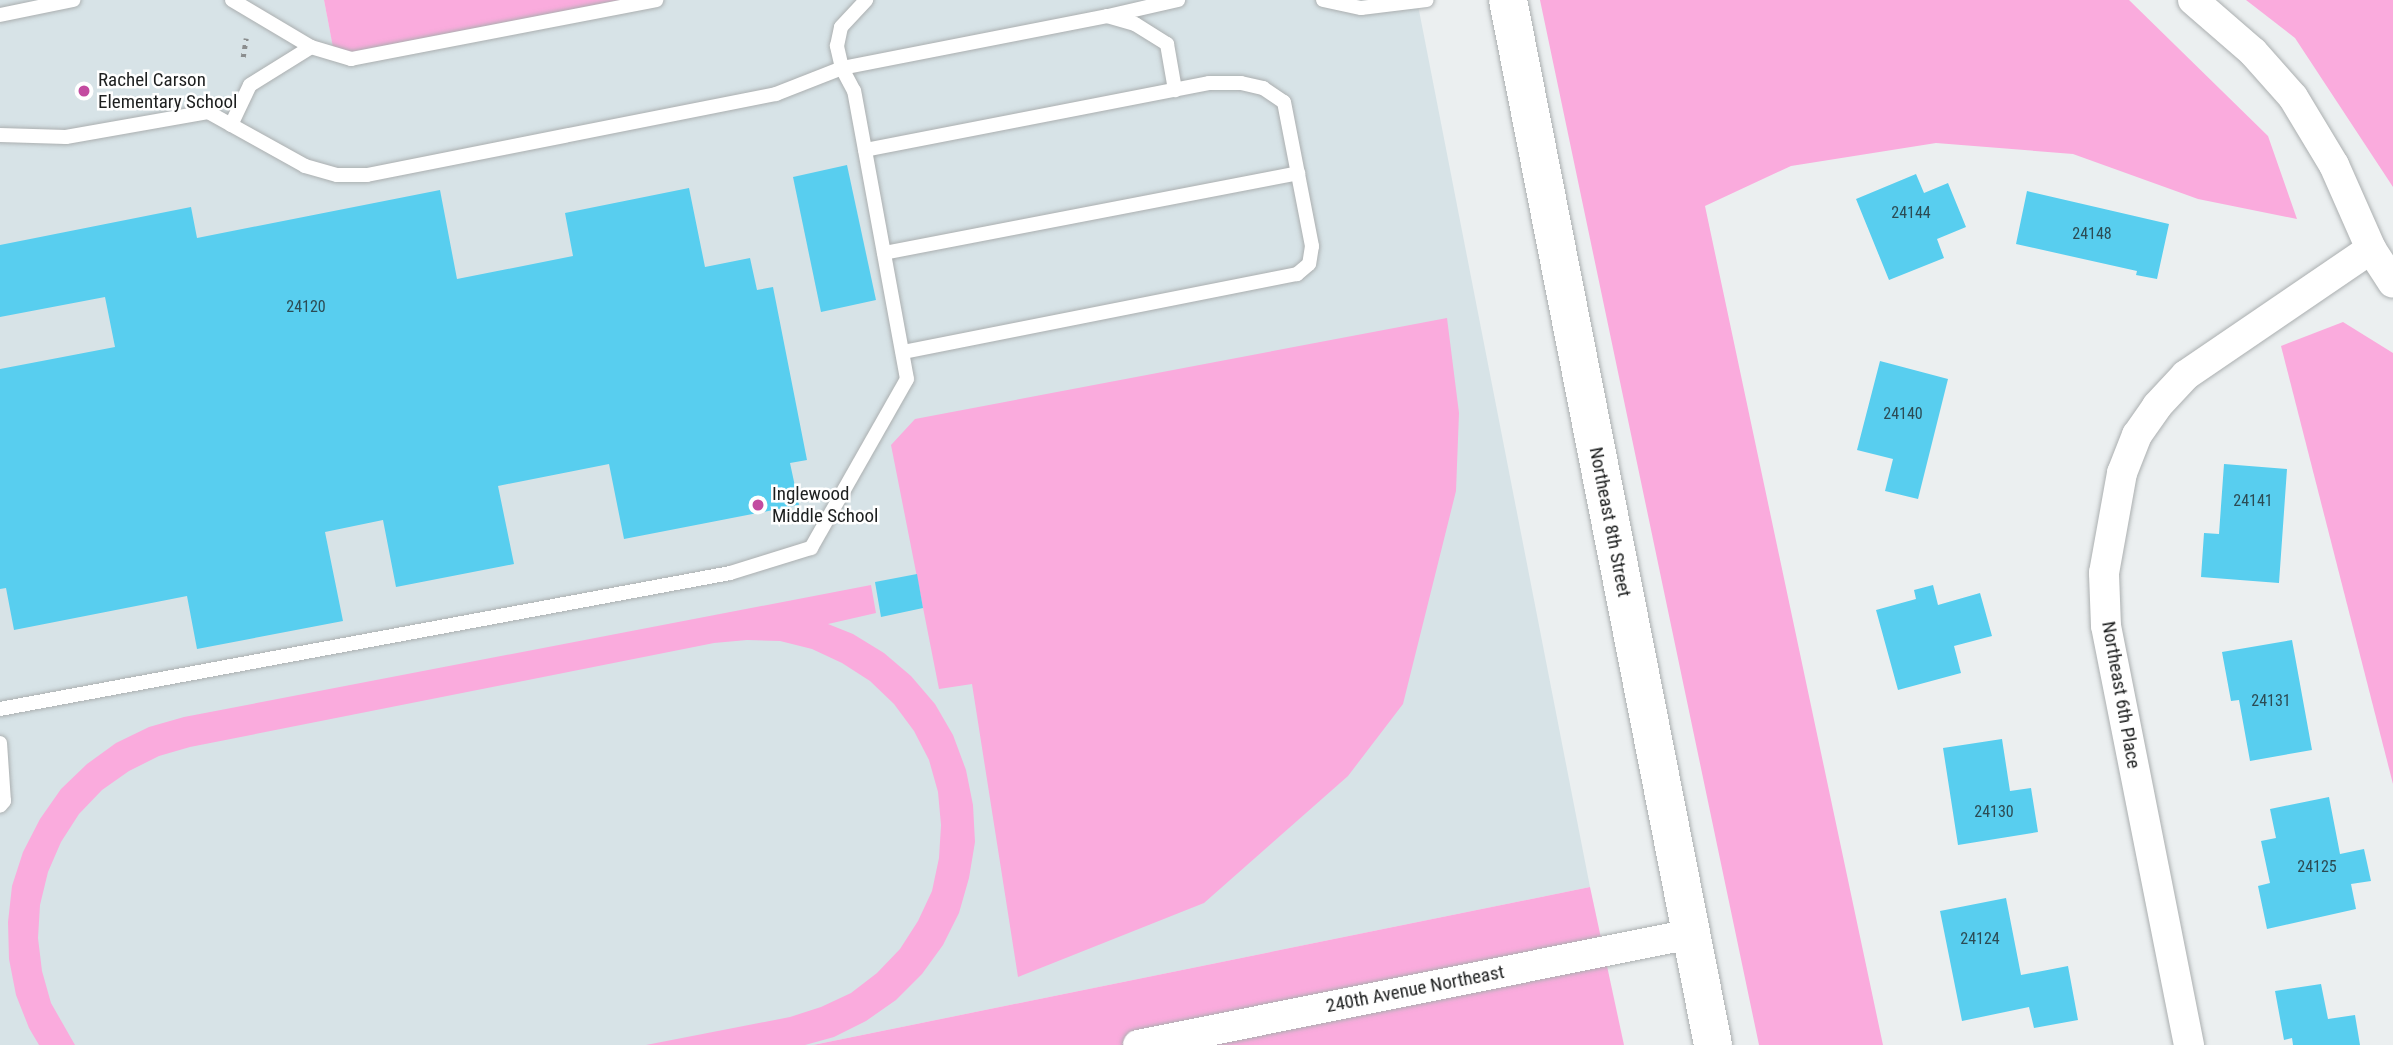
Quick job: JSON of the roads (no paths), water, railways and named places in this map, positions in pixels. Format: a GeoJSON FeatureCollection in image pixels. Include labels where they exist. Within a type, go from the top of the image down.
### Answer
{"type":"FeatureCollection","features":[{"type":"Feature","properties":{"kind":"street","name":"Northeast 8th Street"},"geometry":{"type":"LineString","coordinates":[[1508,0],[1713,1045]]}},
{"type":"Feature","properties":{"kind":"street"},"geometry":{"type":"LineString","coordinates":[[2193,0],[2253,52],[2293,97],[2334,165],[2371,249],[2393,283]]}},
{"type":"Feature","properties":{"kind":"street","name":"Northeast 6th Place"},"geometry":{"type":"LineString","coordinates":[[2189,1045],[2106,626],[2104,573],[2122,473],[2137,435],[2157,406],[2186,375],[2371,249]]}},
{"type":"Feature","properties":{"kind":"street","name":"240th Avenue Northeast"},"geometry":{"type":"LineString","coordinates":[[1138,1045],[1691,934]]}},
{"type":"Feature","properties":{"kind":"lane"},"geometry":{"type":"LineString","coordinates":[[0,15],[73,0]]}},
{"type":"Feature","properties":{"kind":"lane"},"geometry":{"type":"LineString","coordinates":[[232,0],[311,47],[351,59],[656,0]]}},
{"type":"Feature","properties":{"kind":"lane"},"geometry":{"type":"LineString","coordinates":[[0,709],[730,573],[810,548],[907,379],[854,91],[842,68],[836,46],[841,27],[866,0]]}},
{"type":"Feature","properties":{"kind":"lane"},"geometry":{"type":"LineString","coordinates":[[0,135],[66,137],[208,112],[305,166],[354,176],[776,94],[842,68],[1107,16],[1173,0]]}},
{"type":"Feature","properties":{"kind":"lane"},"geometry":{"type":"LineString","coordinates":[[1325,0],[1361,8],[1427,0]]}},
{"type":"Feature","properties":{"kind":"lane"},"geometry":{"type":"LineString","coordinates":[[1107,16],[1135,24],[1167,44],[1175,90]]}},
{"type":"Feature","properties":{"kind":"lane"},"geometry":{"type":"LineString","coordinates":[[232,125],[250,85],[311,47]]}},
{"type":"Feature","properties":{"kind":"lane"},"geometry":{"type":"LineString","coordinates":[[865,150],[1209,83],[1241,83],[1264,88],[1284,102],[1298,173],[1311,246],[1309,264],[1297,274],[902,352]]}},
{"type":"Feature","properties":{"kind":"lane"},"geometry":{"type":"LineString","coordinates":[[884,253],[1298,173]]}},
{"type":"Feature","properties":{"kind":"lane"},"geometry":{"type":"LineString","coordinates":[[0,743],[4,801],[0,806]]}},
{"type":"Feature","properties":{"kind":"place","name":"Rachel Carson Elementary School"},"geometry":{"type":"Point","coordinates":[84,91]}},
{"type":"Feature","properties":{"kind":"place","name":"Inglewood Middle School"},"geometry":{"type":"Point","coordinates":[758,505]}}]}
